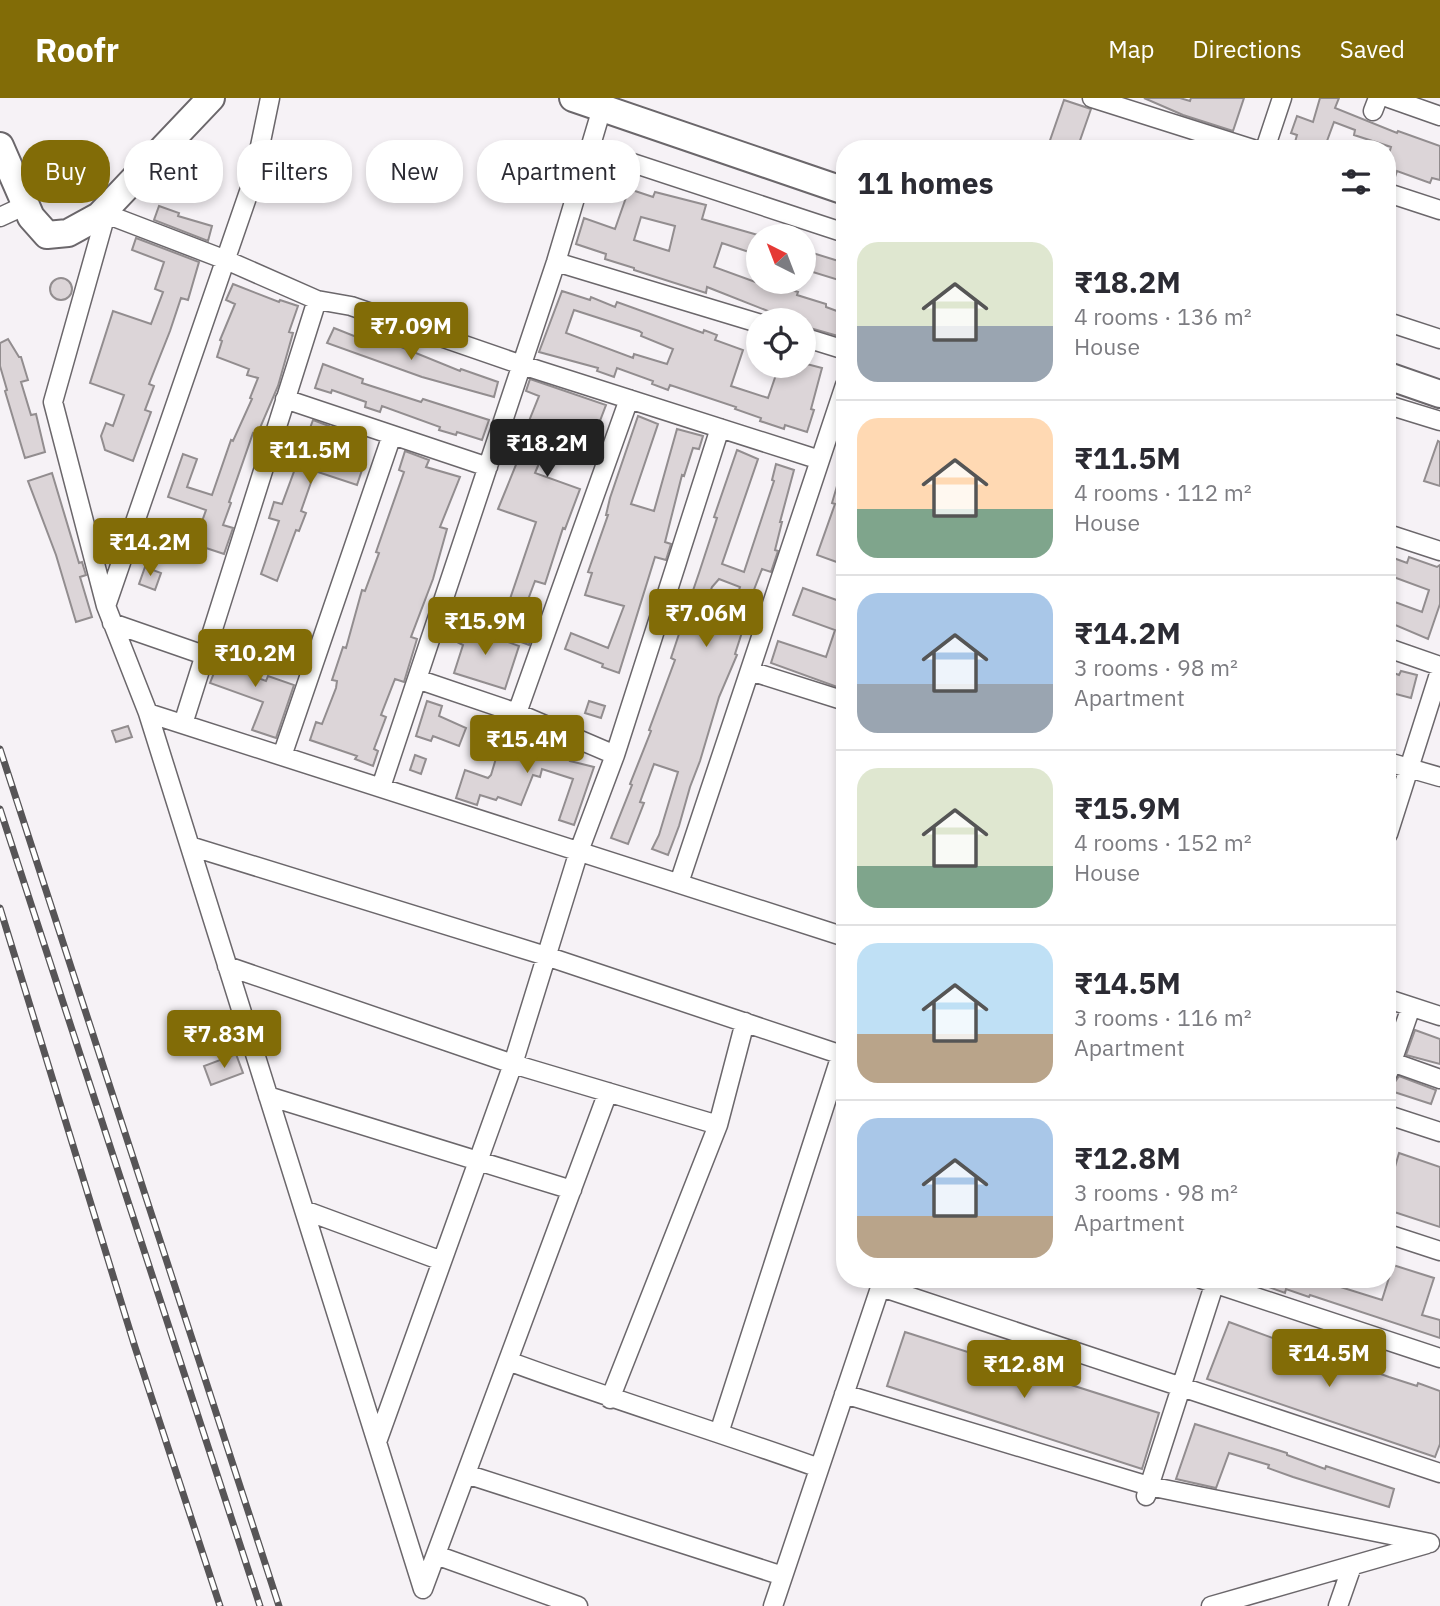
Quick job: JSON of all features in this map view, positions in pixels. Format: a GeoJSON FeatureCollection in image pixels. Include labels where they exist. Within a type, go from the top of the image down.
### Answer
{"type":"FeatureCollection","features":[{"type":"Feature","properties":{"kind":"street"},"geometry":{"type":"LineString","coordinates":[[0,148],[31,217],[47,235],[68,233],[107,210],[211,98]]}},
{"type":"Feature","properties":{"kind":"street"},"geometry":{"type":"LineString","coordinates":[[106,606],[253,180],[270,98]]}},
{"type":"Feature","properties":{"kind":"street"},"geometry":{"type":"LineString","coordinates":[[573,98],[836,188]]}},
{"type":"Feature","properties":{"kind":"street"},"geometry":{"type":"LineString","coordinates":[[1092,98],[1225,140]]}},
{"type":"Feature","properties":{"kind":"street"},"geometry":{"type":"LineString","coordinates":[[1268,140],[1283,98]]}},
{"type":"Feature","properties":{"kind":"street"},"geometry":{"type":"LineString","coordinates":[[1389,98],[1440,116]]}},
{"type":"Feature","properties":{"kind":"street"},"geometry":{"type":"LineString","coordinates":[[593,140],[602,108]]}},
{"type":"Feature","properties":{"kind":"street"},"geometry":{"type":"LineString","coordinates":[[640,165],[836,230]]}},
{"type":"Feature","properties":{"kind":"street"},"geometry":{"type":"LineString","coordinates":[[1396,196],[1440,210]]}},
{"type":"Feature","properties":{"kind":"street"},"geometry":{"type":"LineString","coordinates":[[381,788],[574,203]]}},
{"type":"Feature","properties":{"kind":"street"},"geometry":{"type":"LineString","coordinates":[[0,217],[26,205]]}},
{"type":"Feature","properties":{"kind":"street"},"geometry":{"type":"LineString","coordinates":[[107,210],[317,300],[351,306],[522,365],[820,460]]}},
{"type":"Feature","properties":{"kind":"street"},"geometry":{"type":"LineString","coordinates":[[107,210],[53,402],[106,606],[148,713],[423,1589],[608,1092]]}},
{"type":"Feature","properties":{"kind":"street"},"geometry":{"type":"LineString","coordinates":[[556,262],[746,319]]}},
{"type":"Feature","properties":{"kind":"street"},"geometry":{"type":"LineString","coordinates":[[183,724],[317,300]]}},
{"type":"Feature","properties":{"kind":"street"},"geometry":{"type":"LineString","coordinates":[[1396,325],[1440,339]]}},
{"type":"Feature","properties":{"kind":"street"},"geometry":{"type":"LineString","coordinates":[[816,341],[836,347]]}},
{"type":"Feature","properties":{"kind":"street"},"geometry":{"type":"LineString","coordinates":[[1396,379],[1440,394]]}},
{"type":"Feature","properties":{"kind":"street"},"geometry":{"type":"LineString","coordinates":[[285,399],[488,467]]}},
{"type":"Feature","properties":{"kind":"street"},"geometry":{"type":"LineString","coordinates":[[517,713],[629,399]]}},
{"type":"Feature","properties":{"kind":"street"},"geometry":{"type":"LineString","coordinates":[[1396,407],[1440,421]]}},
{"type":"Feature","properties":{"kind":"street"},"geometry":{"type":"LineString","coordinates":[[679,883],[836,412]]}},
{"type":"Feature","properties":{"kind":"street"},"geometry":{"type":"LineString","coordinates":[[377,1442],[513,1064],[579,851],[615,755],[720,428]]}},
{"type":"Feature","properties":{"kind":"street"},"geometry":{"type":"LineString","coordinates":[[282,755],[392,435]]}},
{"type":"Feature","properties":{"kind":"street"},"geometry":{"type":"LineString","coordinates":[[1396,537],[1440,551]]}},
{"type":"Feature","properties":{"kind":"street"},"geometry":{"type":"LineString","coordinates":[[113,623],[204,655]]}},
{"type":"Feature","properties":{"kind":"street"},"geometry":{"type":"LineString","coordinates":[[1396,651],[1440,668],[1396,809]]}},
{"type":"Feature","properties":{"kind":"street"},"geometry":{"type":"LineString","coordinates":[[750,671],[836,698]]}},
{"type":"Feature","properties":{"kind":"street"},"geometry":{"type":"LineString","coordinates":[[417,679],[517,713],[615,755]]}},
{"type":"Feature","properties":{"kind":"street"},"geometry":{"type":"LineString","coordinates":[[148,713],[836,934]]}},
{"type":"Feature","properties":{"kind":"street"},"geometry":{"type":"LineString","coordinates":[[1396,764],[1440,777]]}},
{"type":"Feature","properties":{"kind":"street"},"geometry":{"type":"LineString","coordinates":[[190,846],[546,956],[836,1054]]}},
{"type":"Feature","properties":{"kind":"street"},"geometry":{"type":"LineString","coordinates":[[228,966],[513,1064],[718,1125]]}},
{"type":"Feature","properties":{"kind":"street"},"geometry":{"type":"LineString","coordinates":[[1396,1002],[1440,1016]]}},
{"type":"Feature","properties":{"kind":"street"},"geometry":{"type":"LineString","coordinates":[[1396,1051],[1412,1007]]}},
{"type":"Feature","properties":{"kind":"street"},"geometry":{"type":"LineString","coordinates":[[610,1399],[718,1125],[745,1023]]}},
{"type":"Feature","properties":{"kind":"street"},"geometry":{"type":"LineString","coordinates":[[1396,1069],[1440,1079]]}},
{"type":"Feature","properties":{"kind":"street"},"geometry":{"type":"LineString","coordinates":[[719,1433],[836,1077]]}},
{"type":"Feature","properties":{"kind":"street"},"geometry":{"type":"LineString","coordinates":[[268,1096],[572,1190]]}},
{"type":"Feature","properties":{"kind":"street"},"geometry":{"type":"LineString","coordinates":[[1396,1118],[1440,1132]]}},
{"type":"Feature","properties":{"kind":"street"},"geometry":{"type":"LineString","coordinates":[[304,1210],[442,1261]]}},
{"type":"Feature","properties":{"kind":"street"},"geometry":{"type":"LineString","coordinates":[[1396,1237],[1440,1251]]}},
{"type":"Feature","properties":{"kind":"street"},"geometry":{"type":"LineString","coordinates":[[772,1606],[880,1288]]}},
{"type":"Feature","properties":{"kind":"street"},"geometry":{"type":"LineString","coordinates":[[896,1288],[1440,1473]]}},
{"type":"Feature","properties":{"kind":"street"},"geometry":{"type":"LineString","coordinates":[[1148,1491],[1209,1288]]}},
{"type":"Feature","properties":{"kind":"street"},"geometry":{"type":"LineString","coordinates":[[1232,1288],[1440,1358]]}},
{"type":"Feature","properties":{"kind":"street"},"geometry":{"type":"LineString","coordinates":[[508,1361],[610,1399],[819,1468]]}},
{"type":"Feature","properties":{"kind":"street"},"geometry":{"type":"LineString","coordinates":[[844,1394],[1148,1491],[1435,1541]]}},
{"type":"Feature","properties":{"kind":"street"},"geometry":{"type":"LineString","coordinates":[[466,1474],[783,1576]]}},
{"type":"Feature","properties":{"kind":"street"},"geometry":{"type":"LineString","coordinates":[[1221,1604],[1435,1541]]}},
{"type":"Feature","properties":{"kind":"street"},"geometry":{"type":"LineString","coordinates":[[436,1555],[554,1602],[578,1606]]}},
{"type":"Feature","properties":{"kind":"street"},"geometry":{"type":"LineString","coordinates":[[1338,1606],[1352,1566]]}},
{"type":"Feature","properties":{"kind":"building"},"geometry":{"type":"Polygon","coordinates":[[[1144,98],[1180,98],[1190,101],[1191,98],[1244,98],[1233,131],[1183,115],[1144,98]]]}},
{"type":"Feature","properties":{"kind":"building"},"geometry":{"type":"Polygon","coordinates":[[[1320,98],[1339,98],[1335,108],[1397,133],[1398,131],[1440,146],[1440,180],[1432,178],[1430,183],[1397,171],[1396,174],[1396,140],[1369,140],[1354,135],[1355,130],[1334,122],[1327,140],[1296,140],[1297,135],[1291,133],[1297,116],[1313,122],[1320,98]]]}},
{"type":"Feature","properties":{"kind":"building"},"geometry":{"type":"Polygon","coordinates":[[[1064,100],[1091,109],[1080,140],[1050,140],[1064,100]]]}},
{"type":"Feature","properties":{"kind":"building"},"geometry":{"type":"Polygon","coordinates":[[[655,192],[706,205],[702,219],[746,232],[746,251],[722,243],[714,267],[746,279],[746,294],[797,294],[826,304],[826,307],[836,311],[836,335],[816,330],[816,308],[760,308],[707,287],[706,293],[634,270],[605,259],[606,254],[576,244],[584,218],[615,229],[624,203],[640,203],[640,193],[653,197],[655,192]],[[641,217],[634,240],[669,251],[675,226],[641,217]]]}},
{"type":"Feature","properties":{"kind":"building"},"geometry":{"type":"Polygon","coordinates":[[[159,206],[179,213],[178,216],[212,226],[208,241],[154,220],[159,206]]]}},
{"type":"Feature","properties":{"kind":"building"},"geometry":{"type":"Polygon","coordinates":[[[136,238],[199,262],[188,300],[181,298],[149,384],[154,386],[145,410],[151,412],[133,461],[105,450],[101,436],[106,423],[113,426],[124,395],[90,383],[113,311],[151,324],[163,292],[155,289],[164,262],[132,250],[136,238]]]}},
{"type":"Feature","properties":{"kind":"building"},"geometry":{"type":"Polygon","coordinates":[[[816,254],[836,260],[836,279],[816,273],[816,254]]]}},
{"type":"Feature","properties":{"kind":"building"},"geometry":{"type":"Polygon","coordinates":[[[61,278],[69,281],[72,289],[69,297],[61,300],[53,297],[50,289],[53,281],[61,278]]]}},
{"type":"Feature","properties":{"kind":"building"},"geometry":{"type":"Polygon","coordinates":[[[233,284],[279,302],[280,300],[298,306],[289,332],[293,333],[278,386],[257,435],[253,433],[229,502],[231,503],[223,525],[233,528],[224,554],[194,544],[206,510],[168,497],[183,454],[197,459],[187,487],[212,495],[231,440],[233,441],[252,399],[250,398],[258,378],[247,375],[249,369],[217,357],[222,341],[220,340],[235,304],[226,300],[233,284]]]}},
{"type":"Feature","properties":{"kind":"building"},"geometry":{"type":"Polygon","coordinates":[[[562,291],[590,300],[591,297],[615,307],[617,302],[703,333],[704,330],[717,335],[715,340],[743,350],[731,386],[768,398],[775,378],[816,378],[816,366],[822,368],[807,432],[785,425],[784,429],[760,421],[761,418],[735,409],[736,407],[670,385],[668,390],[652,384],[653,381],[617,368],[614,377],[597,371],[598,368],[539,352],[562,291]],[[574,310],[566,333],[633,358],[634,354],[667,364],[673,349],[641,336],[642,333],[574,310]]]}},
{"type":"Feature","properties":{"kind":"building"},"geometry":{"type":"Polygon","coordinates":[[[334,328],[359,338],[361,333],[374,336],[460,371],[461,369],[498,382],[494,397],[422,377],[327,343],[334,328]]]}},
{"type":"Feature","properties":{"kind":"building"},"geometry":{"type":"Polygon","coordinates":[[[8,339],[21,357],[28,380],[21,382],[31,415],[36,414],[45,452],[25,458],[0,366],[0,343],[8,339]]]}},
{"type":"Feature","properties":{"kind":"building"},"geometry":{"type":"Polygon","coordinates":[[[323,364],[363,379],[362,383],[489,420],[482,440],[457,432],[456,435],[439,430],[440,427],[382,406],[380,412],[365,407],[366,402],[332,390],[331,393],[315,388],[323,364]]]}},
{"type":"Feature","properties":{"kind":"building"},"geometry":{"type":"Polygon","coordinates":[[[530,379],[606,405],[586,448],[551,435],[535,473],[580,489],[565,529],[563,528],[545,584],[535,581],[526,605],[510,599],[536,522],[498,509],[531,428],[527,426],[539,396],[526,391],[530,379]]]}},
{"type":"Feature","properties":{"kind":"building"},"geometry":{"type":"Polygon","coordinates":[[[638,416],[658,424],[631,504],[654,511],[677,429],[703,436],[699,449],[693,448],[684,476],[682,475],[665,542],[671,544],[666,560],[655,557],[619,673],[565,649],[571,633],[608,648],[624,606],[585,595],[592,573],[588,572],[638,416]]]}},
{"type":"Feature","properties":{"kind":"building"},"geometry":{"type":"Polygon","coordinates":[[[313,420],[329,426],[327,430],[364,441],[356,468],[362,470],[357,485],[315,471],[301,511],[306,513],[299,531],[296,530],[277,581],[261,574],[279,521],[269,518],[274,502],[282,504],[313,420]]]}},
{"type":"Feature","properties":{"kind":"building"},"geometry":{"type":"Polygon","coordinates":[[[1438,441],[1440,442],[1440,486],[1424,481],[1438,441]]]}},
{"type":"Feature","properties":{"kind":"building"},"geometry":{"type":"Polygon","coordinates":[[[737,450],[758,459],[722,564],[744,572],[774,481],[772,480],[776,464],[794,470],[780,522],[775,550],[778,551],[771,572],[762,569],[750,600],[760,603],[753,626],[745,623],[735,654],[737,655],[719,697],[668,855],[652,849],[659,835],[678,772],[654,764],[640,802],[644,803],[628,844],[611,838],[675,660],[671,658],[680,631],[677,630],[699,573],[717,518],[714,517],[737,450]],[[719,579],[712,587],[703,612],[706,613],[705,618],[727,625],[740,587],[719,579]]]}},
{"type":"Feature","properties":{"kind":"building"},"geometry":{"type":"Polygon","coordinates":[[[405,451],[429,460],[426,467],[460,477],[440,527],[447,529],[433,579],[411,637],[417,639],[404,682],[395,679],[381,715],[386,717],[374,749],[378,751],[373,766],[355,759],[357,756],[310,740],[316,722],[322,724],[336,688],[337,681],[332,680],[343,647],[346,648],[362,590],[365,591],[379,553],[376,552],[404,472],[399,470],[405,451]]]}},
{"type":"Feature","properties":{"kind":"building"},"geometry":{"type":"Polygon","coordinates":[[[52,473],[79,563],[82,562],[86,575],[80,577],[92,617],[76,622],[56,555],[28,481],[52,473]]]}},
{"type":"Feature","properties":{"kind":"building"},"geometry":{"type":"Polygon","coordinates":[[[836,489],[836,562],[817,555],[835,504],[832,503],[836,489]]]}},
{"type":"Feature","properties":{"kind":"building"},"geometry":{"type":"Polygon","coordinates":[[[1409,557],[1437,567],[1440,565],[1440,604],[1428,639],[1396,625],[1396,602],[1422,612],[1429,590],[1396,578],[1396,559],[1407,563],[1409,557]]]}},
{"type":"Feature","properties":{"kind":"building"},"geometry":{"type":"Polygon","coordinates":[[[145,567],[161,573],[155,590],[139,584],[145,567]]]}},
{"type":"Feature","properties":{"kind":"building"},"geometry":{"type":"Polygon","coordinates":[[[803,588],[836,600],[836,687],[771,663],[778,641],[826,657],[835,630],[793,615],[803,588]]]}},
{"type":"Feature","properties":{"kind":"building"},"geometry":{"type":"Polygon","coordinates":[[[525,622],[536,626],[529,645],[518,641],[525,622]]]}},
{"type":"Feature","properties":{"kind":"building"},"geometry":{"type":"Polygon","coordinates":[[[461,625],[519,646],[505,689],[454,673],[463,645],[455,641],[461,625]]]}},
{"type":"Feature","properties":{"kind":"building"},"geometry":{"type":"Polygon","coordinates":[[[234,638],[251,644],[242,672],[266,681],[268,676],[294,685],[276,738],[252,730],[263,702],[210,683],[218,663],[225,665],[234,638]]]}},
{"type":"Feature","properties":{"kind":"building"},"geometry":{"type":"Polygon","coordinates":[[[1401,671],[1417,675],[1411,698],[1396,694],[1396,674],[1399,675],[1401,671]]]}},
{"type":"Feature","properties":{"kind":"building"},"geometry":{"type":"Polygon","coordinates":[[[427,701],[442,706],[439,716],[466,728],[459,746],[433,736],[431,741],[416,736],[427,701]]]}},
{"type":"Feature","properties":{"kind":"building"},"geometry":{"type":"Polygon","coordinates":[[[589,701],[605,706],[601,718],[585,713],[589,701]]]}},
{"type":"Feature","properties":{"kind":"building"},"geometry":{"type":"Polygon","coordinates":[[[128,726],[132,737],[116,742],[112,731],[128,726]]]}},
{"type":"Feature","properties":{"kind":"building"},"geometry":{"type":"Polygon","coordinates":[[[503,735],[573,753],[570,761],[594,767],[574,825],[559,820],[573,779],[542,769],[540,777],[533,775],[521,805],[498,797],[496,800],[480,795],[477,805],[456,798],[465,770],[488,778],[491,775],[503,735]]]}},
{"type":"Feature","properties":{"kind":"building"},"geometry":{"type":"Polygon","coordinates":[[[415,755],[426,759],[421,774],[410,770],[415,755]]]}},
{"type":"Feature","properties":{"kind":"building"},"geometry":{"type":"Polygon","coordinates":[[[1415,1030],[1440,1039],[1440,1064],[1406,1055],[1415,1030]]]}},
{"type":"Feature","properties":{"kind":"building"},"geometry":{"type":"Polygon","coordinates":[[[236,1054],[243,1073],[211,1085],[204,1066],[236,1054]]]}},
{"type":"Feature","properties":{"kind":"building"},"geometry":{"type":"Polygon","coordinates":[[[1399,1076],[1436,1090],[1431,1104],[1396,1093],[1396,1080],[1399,1076]]]}},
{"type":"Feature","properties":{"kind":"building"},"geometry":{"type":"Polygon","coordinates":[[[1399,1153],[1440,1167],[1440,1227],[1396,1213],[1396,1163],[1399,1153]]]}},
{"type":"Feature","properties":{"kind":"building"},"geometry":{"type":"Polygon","coordinates":[[[1396,1266],[1434,1278],[1422,1315],[1440,1320],[1440,1338],[1310,1295],[1309,1297],[1286,1289],[1285,1293],[1271,1288],[1344,1288],[1382,1300],[1386,1288],[1396,1288],[1396,1266]]]}},
{"type":"Feature","properties":{"kind":"building"},"geometry":{"type":"Polygon","coordinates":[[[1229,1322],[1389,1377],[1440,1391],[1440,1444],[1435,1457],[1207,1379],[1229,1322]]]}},
{"type":"Feature","properties":{"kind":"building"},"geometry":{"type":"Polygon","coordinates":[[[905,1332],[1159,1413],[1142,1469],[887,1386],[905,1332]]]}},
{"type":"Feature","properties":{"kind":"building"},"geometry":{"type":"Polygon","coordinates":[[[1195,1424],[1287,1453],[1325,1469],[1326,1466],[1394,1489],[1389,1507],[1293,1477],[1268,1468],[1269,1465],[1229,1453],[1216,1488],[1176,1479],[1195,1424]]]}},
{"type":"Feature","properties":{"kind":"railway"},"geometry":{"type":"LineString","coordinates":[[0,749],[279,1606]]}},
{"type":"Feature","properties":{"kind":"railway"},"geometry":{"type":"LineString","coordinates":[[0,809],[260,1606]]}},
{"type":"Feature","properties":{"kind":"railway"},"geometry":{"type":"LineString","coordinates":[[0,908],[134,1344],[220,1606]]}}]}
